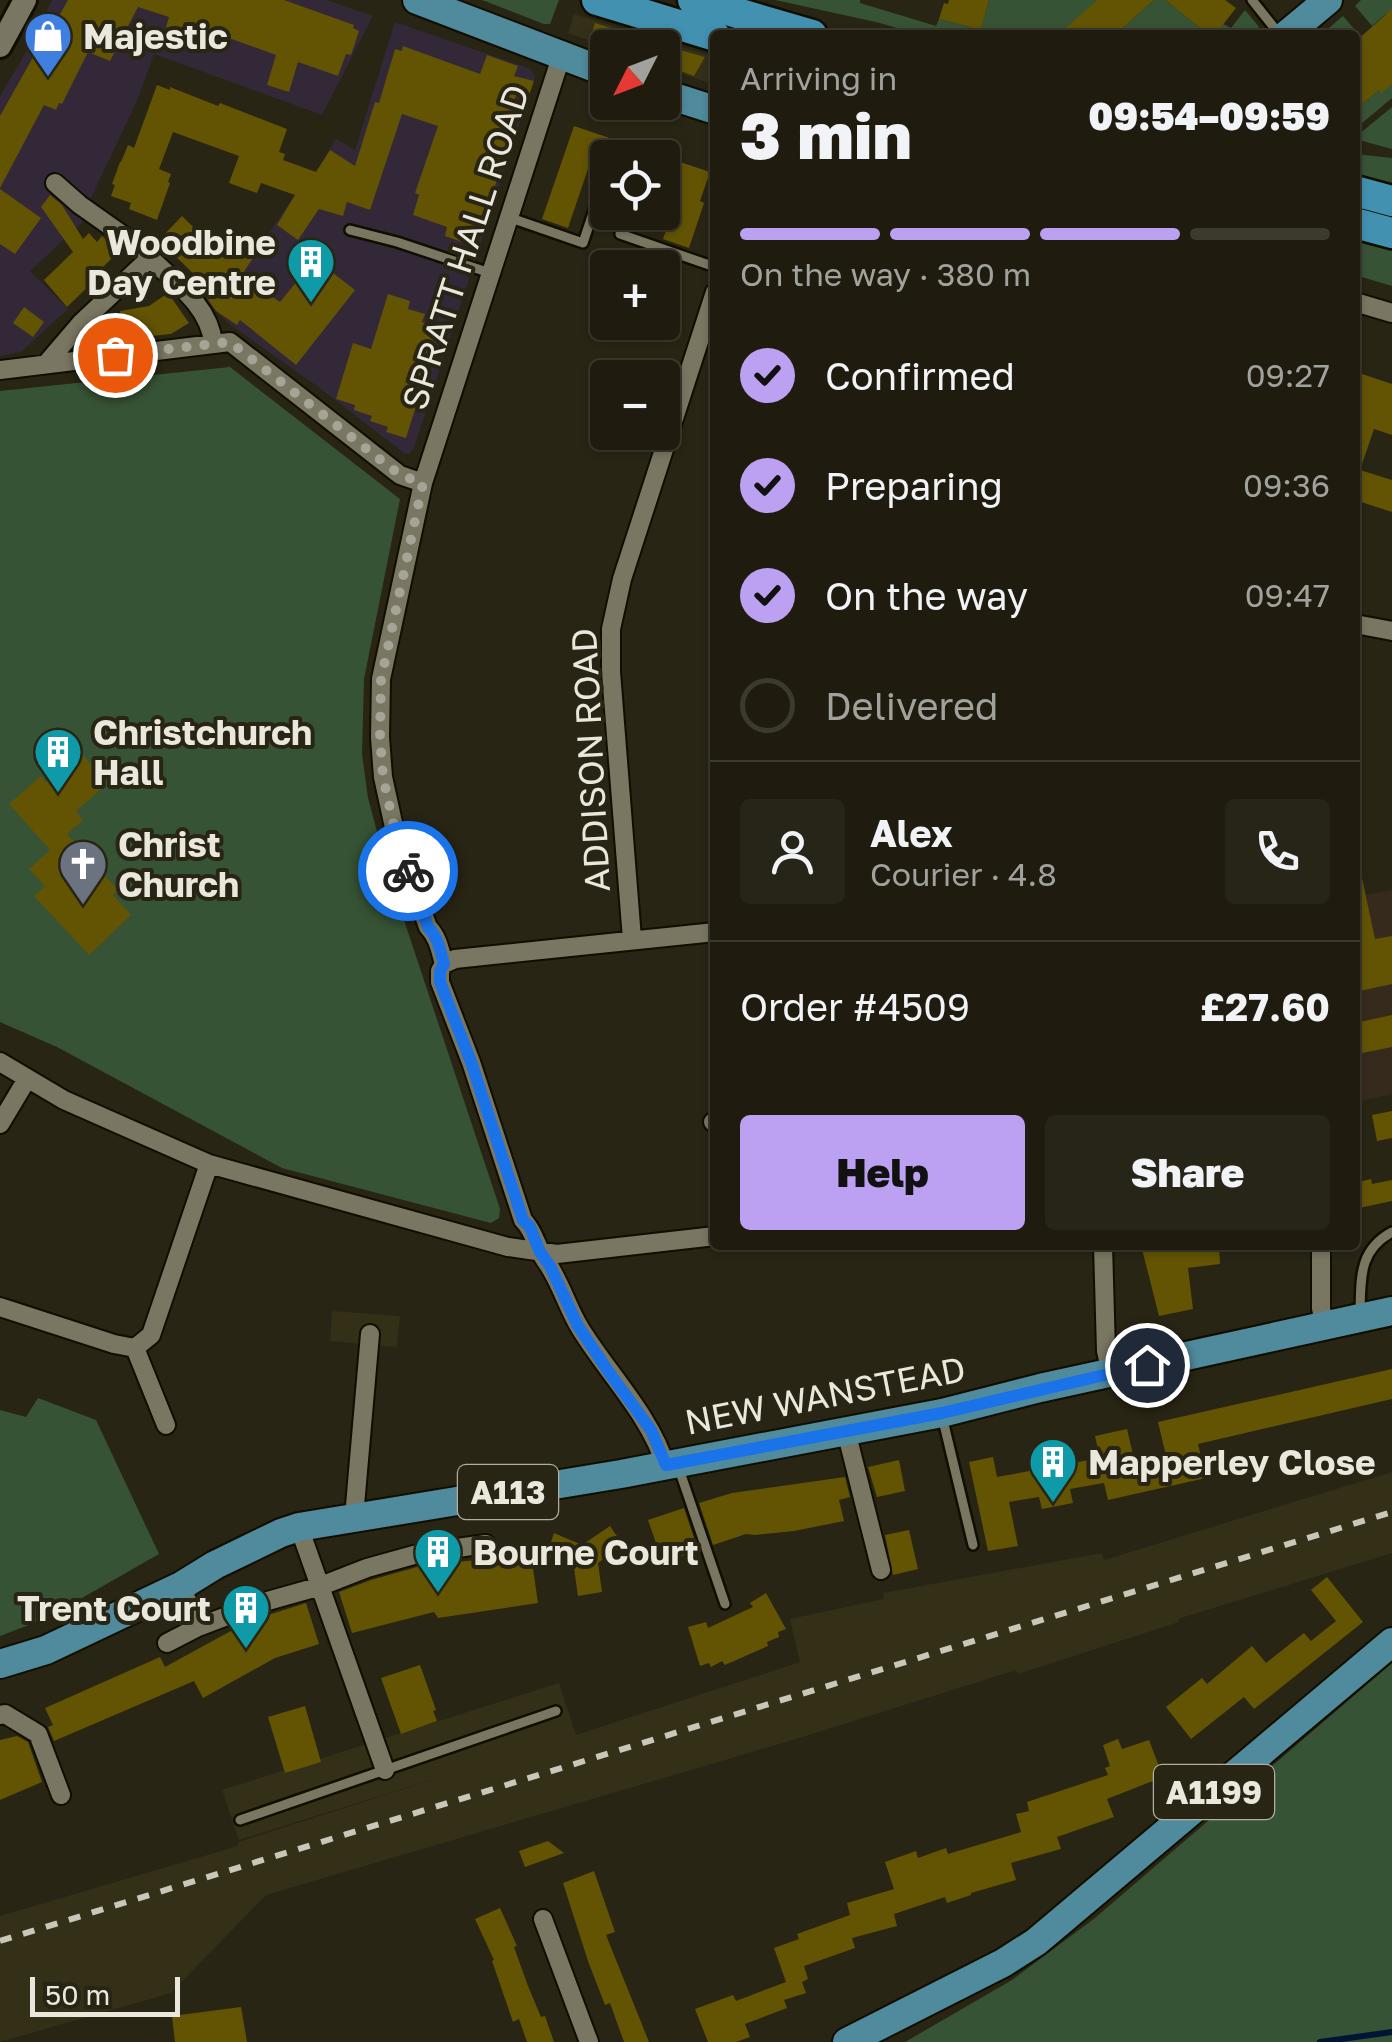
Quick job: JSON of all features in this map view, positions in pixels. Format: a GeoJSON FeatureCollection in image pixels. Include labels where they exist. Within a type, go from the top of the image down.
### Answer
{"type":"FeatureCollection","features":[{"type":"Feature","properties":{"kind":"highway"},"geometry":{"type":"LineString","coordinates":[[597,0],[710,34]]}},
{"type":"Feature","properties":{"kind":"highway"},"geometry":{"type":"LineString","coordinates":[[693,0],[795,30]]}},
{"type":"Feature","properties":{"kind":"highway"},"geometry":{"type":"LineString","coordinates":[[1360,192],[1392,202]]}},
{"type":"Feature","properties":{"kind":"highway"},"geometry":{"type":"LineString","coordinates":[[1360,224],[1392,233]]}},
{"type":"Feature","properties":{"kind":"main road"},"geometry":{"type":"LineString","coordinates":[[416,0],[590,67]]}},
{"type":"Feature","properties":{"kind":"main road"},"geometry":{"type":"LineString","coordinates":[[1289,30],[1328,0]]}},
{"type":"Feature","properties":{"kind":"main road"},"geometry":{"type":"LineString","coordinates":[[680,98],[710,108]]}},
{"type":"Feature","properties":{"kind":"main road","name":"NEW WANSTEAD"},"geometry":{"type":"LineString","coordinates":[[0,1664],[46,1650],[300,1527],[942,1413],[1392,1312]]}},
{"type":"Feature","properties":{"kind":"main road","name":"A1199"},"geometry":{"type":"LineString","coordinates":[[847,2042],[1003,1963],[1036,1942],[1392,1642]]}},
{"type":"Feature","properties":{"kind":"street"},"geometry":{"type":"LineString","coordinates":[[0,46],[25,0]]}},
{"type":"Feature","properties":{"kind":"street","name":"SPRATT HALL ROAD"},"geometry":{"type":"LineString","coordinates":[[561,57],[423,483],[381,680],[383,777],[397,840],[444,964],[440,982],[523,1220],[578,1326],[671,1464]]}},
{"type":"Feature","properties":{"kind":"street"},"geometry":{"type":"LineString","coordinates":[[55,183],[142,248],[200,307],[212,329],[213,344]]}},
{"type":"Feature","properties":{"kind":"street"},"geometry":{"type":"LineString","coordinates":[[46,364],[81,323],[150,258]]}},
{"type":"Feature","properties":{"kind":"street"},"geometry":{"type":"LineString","coordinates":[[1360,304],[1392,314]]}},
{"type":"Feature","properties":{"kind":"street","name":"ADDISON ROAD"},"geometry":{"type":"LineString","coordinates":[[632,940],[611,629],[622,580],[710,307]]}},
{"type":"Feature","properties":{"kind":"street"},"geometry":{"type":"LineString","coordinates":[[0,370],[230,342],[400,475],[423,483]]}},
{"type":"Feature","properties":{"kind":"street"},"geometry":{"type":"LineString","coordinates":[[1360,625],[1392,631]]}},
{"type":"Feature","properties":{"kind":"street"},"geometry":{"type":"LineString","coordinates":[[444,964],[455,958],[710,932]]}},
{"type":"Feature","properties":{"kind":"street"},"geometry":{"type":"LineString","coordinates":[[0,1062],[89,1112],[209,1164],[508,1247],[558,1254],[710,1237]]}},
{"type":"Feature","properties":{"kind":"street"},"geometry":{"type":"LineString","coordinates":[[0,1124],[27,1079]]}},
{"type":"Feature","properties":{"kind":"street"},"geometry":{"type":"LineString","coordinates":[[0,1307],[134,1348],[151,1336],[209,1164]]}},
{"type":"Feature","properties":{"kind":"street"},"geometry":{"type":"LineString","coordinates":[[1103,1250],[1106,1351],[1111,1372]]}},
{"type":"Feature","properties":{"kind":"street"},"geometry":{"type":"LineString","coordinates":[[1320,1250],[1324,1325]]}},
{"type":"Feature","properties":{"kind":"street"},"geometry":{"type":"LineString","coordinates":[[354,1517],[370,1334]]}},
{"type":"Feature","properties":{"kind":"street"},"geometry":{"type":"LineString","coordinates":[[134,1348],[166,1425]]}},
{"type":"Feature","properties":{"kind":"street"},"geometry":{"type":"LineString","coordinates":[[846,1431],[881,1570]]}},
{"type":"Feature","properties":{"kind":"street"},"geometry":{"type":"LineString","coordinates":[[300,1527],[385,1770]]}},
{"type":"Feature","properties":{"kind":"street"},"geometry":{"type":"LineString","coordinates":[[167,1643],[264,1602],[367,1568],[421,1554],[486,1544]]}},
{"type":"Feature","properties":{"kind":"street"},"geometry":{"type":"LineString","coordinates":[[182,1586],[198,1627]]}},
{"type":"Feature","properties":{"kind":"street"},"geometry":{"type":"LineString","coordinates":[[0,1715],[5,1714],[38,1734],[61,1795]]}},
{"type":"Feature","properties":{"kind":"street"},"geometry":{"type":"LineString","coordinates":[[542,1918],[589,2042]]}},
{"type":"Feature","properties":{"kind":"lane"},"geometry":{"type":"LineString","coordinates":[[1252,0],[1279,30]]}},
{"type":"Feature","properties":{"kind":"lane"},"geometry":{"type":"LineString","coordinates":[[508,218],[583,242],[590,222]]}},
{"type":"Feature","properties":{"kind":"lane"},"geometry":{"type":"LineString","coordinates":[[350,230],[490,273]]}},
{"type":"Feature","properties":{"kind":"lane"},"geometry":{"type":"LineString","coordinates":[[620,234],[710,265]]}},
{"type":"Feature","properties":{"kind":"lane"},"geometry":{"type":"LineString","coordinates":[[1360,1318],[1366,1254],[1392,1232]]}},
{"type":"Feature","properties":{"kind":"lane"},"geometry":{"type":"LineString","coordinates":[[942,1413],[974,1546]]}},
{"type":"Feature","properties":{"kind":"lane"},"geometry":{"type":"LineString","coordinates":[[671,1464],[725,1604]]}},
{"type":"Feature","properties":{"kind":"lane"},"geometry":{"type":"LineString","coordinates":[[240,1820],[556,1711]]}},
{"type":"Feature","properties":{"kind":"shaded area"},"geometry":{"type":"Polygon","coordinates":[[[52,0],[327,0],[373,16],[322,115],[154,54],[137,101],[90,200],[146,239],[128,255],[125,243],[86,219],[30,271],[68,309],[21,352],[0,356],[0,96],[52,0]]]}},
{"type":"Feature","properties":{"kind":"shaded area"},"geometry":{"type":"Polygon","coordinates":[[[574,14],[626,30],[590,30],[590,41],[568,33],[574,14]]]}},
{"type":"Feature","properties":{"kind":"shaded area"},"geometry":{"type":"Polygon","coordinates":[[[395,22],[531,69],[535,76],[409,454],[232,326],[205,301],[199,289],[241,274],[296,193],[313,178],[336,139],[355,150],[395,22]]]}},
{"type":"Feature","properties":{"kind":"shaded area"},"geometry":{"type":"Polygon","coordinates":[[[680,46],[710,55],[710,83],[680,73],[680,46]]]}},
{"type":"Feature","properties":{"kind":"shaded area"},"geometry":{"type":"Polygon","coordinates":[[[1392,890],[1392,1094],[1360,1101],[1360,896],[1392,890]]]}},
{"type":"Feature","properties":{"kind":"shaded area"},"geometry":{"type":"Polygon","coordinates":[[[332,1311],[400,1316],[397,1347],[330,1341],[332,1311]]]}},
{"type":"Feature","properties":{"kind":"shaded area"},"geometry":{"type":"Polygon","coordinates":[[[1392,1472],[1392,1553],[1178,1619],[1179,1622],[1018,1674],[1016,1670],[266,1895],[171,1993],[0,2042],[0,1916],[238,1846],[238,1842],[463,1770],[239,1840],[222,1790],[559,1683],[576,1735],[800,1662],[790,1619],[884,1599],[883,1593],[1102,1553],[1104,1560],[1392,1472]]]}},
{"type":"Feature","properties":{"kind":"green space"},"geometry":{"type":"Polygon","coordinates":[[[482,0],[559,0],[550,24],[544,24],[482,0]]]}},
{"type":"Feature","properties":{"kind":"green space"},"geometry":{"type":"Polygon","coordinates":[[[775,0],[860,0],[936,26],[939,19],[981,30],[904,30],[775,0]]]}},
{"type":"Feature","properties":{"kind":"green space"},"geometry":{"type":"Polygon","coordinates":[[[989,0],[1097,0],[1067,30],[981,30],[989,0]]]}},
{"type":"Feature","properties":{"kind":"green space"},"geometry":{"type":"Polygon","coordinates":[[[1154,0],[1165,0],[1203,30],[1121,30],[1154,0]]]}},
{"type":"Feature","properties":{"kind":"green space"},"geometry":{"type":"Polygon","coordinates":[[[1361,0],[1392,0],[1392,15],[1386,14],[1372,26],[1355,6],[1361,0]]]}},
{"type":"Feature","properties":{"kind":"green space"},"geometry":{"type":"Polygon","coordinates":[[[1245,10],[1259,27],[1219,30],[1223,24],[1231,28],[1245,10]]]}},
{"type":"Feature","properties":{"kind":"green space"},"geometry":{"type":"Polygon","coordinates":[[[1343,16],[1355,30],[1327,30],[1343,16]]]}},
{"type":"Feature","properties":{"kind":"green space"},"geometry":{"type":"Polygon","coordinates":[[[1392,84],[1392,98],[1360,125],[1360,106],[1392,84]]]}},
{"type":"Feature","properties":{"kind":"green space"},"geometry":{"type":"Polygon","coordinates":[[[1392,107],[1392,149],[1360,140],[1360,133],[1392,107]]]}},
{"type":"Feature","properties":{"kind":"green space"},"geometry":{"type":"Polygon","coordinates":[[[1360,155],[1392,158],[1392,187],[1360,177],[1360,155]]]}},
{"type":"Feature","properties":{"kind":"green space"},"geometry":{"type":"Polygon","coordinates":[[[1360,242],[1392,251],[1392,286],[1360,276],[1360,242]]]}},
{"type":"Feature","properties":{"kind":"green space"},"geometry":{"type":"Polygon","coordinates":[[[230,367],[400,499],[364,679],[362,754],[368,798],[387,869],[500,1209],[499,1218],[491,1223],[282,1168],[57,1047],[0,1022],[0,391],[230,367]]]}},
{"type":"Feature","properties":{"kind":"green space"},"geometry":{"type":"Polygon","coordinates":[[[38,1398],[96,1420],[159,1554],[47,1618],[0,1636],[0,1410],[26,1417],[38,1398]]]}},
{"type":"Feature","properties":{"kind":"green space"},"geometry":{"type":"Polygon","coordinates":[[[1392,1663],[1392,2042],[905,2042],[1012,1980],[1095,1918],[1392,1663]]]}},
{"type":"Feature","properties":{"kind":"building"},"geometry":{"type":"Polygon","coordinates":[[[68,0],[284,0],[354,25],[359,31],[338,76],[298,62],[289,92],[267,85],[276,55],[198,27],[195,38],[166,27],[169,17],[138,7],[110,61],[88,52],[62,104],[56,110],[44,105],[0,188],[0,116],[68,0]]]}},
{"type":"Feature","properties":{"kind":"building"},"geometry":{"type":"Polygon","coordinates":[[[989,0],[981,30],[939,19],[944,3],[989,0]]]}},
{"type":"Feature","properties":{"kind":"building"},"geometry":{"type":"Polygon","coordinates":[[[1097,0],[1154,0],[1121,30],[1064,30],[1097,0]]]}},
{"type":"Feature","properties":{"kind":"building"},"geometry":{"type":"Polygon","coordinates":[[[1165,0],[1225,0],[1236,8],[1219,30],[1203,30],[1165,0]]]}},
{"type":"Feature","properties":{"kind":"building"},"geometry":{"type":"Polygon","coordinates":[[[1392,9],[1392,84],[1360,106],[1360,38],[1392,9]]]}},
{"type":"Feature","properties":{"kind":"building"},"geometry":{"type":"Polygon","coordinates":[[[595,23],[617,30],[593,30],[595,23]]]}},
{"type":"Feature","properties":{"kind":"building"},"geometry":{"type":"Polygon","coordinates":[[[403,46],[480,74],[487,55],[518,66],[514,76],[534,81],[528,98],[516,95],[505,131],[516,134],[508,155],[505,154],[476,247],[445,236],[447,227],[413,215],[419,195],[415,193],[438,126],[402,114],[370,210],[347,202],[343,216],[319,209],[298,240],[277,225],[295,195],[261,183],[257,193],[229,183],[239,156],[173,132],[159,169],[171,174],[157,220],[129,209],[131,203],[111,196],[120,162],[128,145],[134,148],[157,85],[218,106],[220,103],[287,129],[279,152],[285,154],[283,160],[316,172],[330,150],[355,166],[395,49],[402,51],[403,46]]]}},
{"type":"Feature","properties":{"kind":"building"},"geometry":{"type":"Polygon","coordinates":[[[680,50],[705,57],[694,76],[680,71],[680,50]]]}},
{"type":"Feature","properties":{"kind":"building"},"geometry":{"type":"Polygon","coordinates":[[[574,126],[616,140],[590,140],[590,163],[568,228],[542,219],[574,126]]]}},
{"type":"Feature","properties":{"kind":"building"},"geometry":{"type":"Polygon","coordinates":[[[680,162],[710,172],[689,248],[663,239],[666,230],[680,230],[680,162]]]}},
{"type":"Feature","properties":{"kind":"building"},"geometry":{"type":"Polygon","coordinates":[[[0,189],[41,218],[15,254],[0,244],[0,189]]]}},
{"type":"Feature","properties":{"kind":"building"},"geometry":{"type":"Polygon","coordinates":[[[50,195],[62,205],[83,239],[89,233],[97,242],[102,236],[119,251],[67,307],[44,280],[73,252],[41,207],[50,195]]]}},
{"type":"Feature","properties":{"kind":"building"},"geometry":{"type":"Polygon","coordinates":[[[182,216],[225,258],[241,241],[257,252],[241,276],[280,302],[315,259],[355,290],[296,365],[240,320],[237,325],[216,311],[205,295],[209,289],[159,240],[182,216]]]}},
{"type":"Feature","properties":{"kind":"building"},"geometry":{"type":"Polygon","coordinates":[[[168,293],[189,323],[171,334],[123,339],[120,311],[149,306],[168,293]]]}},
{"type":"Feature","properties":{"kind":"building"},"geometry":{"type":"Polygon","coordinates":[[[388,294],[410,301],[408,309],[425,314],[422,322],[441,327],[406,438],[386,432],[388,427],[370,421],[372,416],[336,399],[353,343],[371,349],[388,294]]]}},
{"type":"Feature","properties":{"kind":"building"},"geometry":{"type":"Polygon","coordinates":[[[24,307],[44,322],[33,337],[13,323],[24,307]]]}},
{"type":"Feature","properties":{"kind":"building"},"geometry":{"type":"Polygon","coordinates":[[[1360,373],[1392,384],[1392,435],[1374,429],[1360,470],[1360,373]]]}},
{"type":"Feature","properties":{"kind":"building"},"geometry":{"type":"Polygon","coordinates":[[[1360,470],[1392,480],[1392,512],[1360,502],[1360,470]]]}},
{"type":"Feature","properties":{"kind":"building"},"geometry":{"type":"Polygon","coordinates":[[[80,752],[108,783],[76,811],[83,820],[67,834],[118,890],[113,895],[131,915],[89,955],[34,896],[45,886],[29,869],[50,850],[9,804],[41,776],[46,782],[80,752]]]}},
{"type":"Feature","properties":{"kind":"building"},"geometry":{"type":"Polygon","coordinates":[[[1360,878],[1375,939],[1392,936],[1392,984],[1360,991],[1360,878]]]}},
{"type":"Feature","properties":{"kind":"building"},"geometry":{"type":"Polygon","coordinates":[[[1392,1015],[1392,1047],[1362,1053],[1360,1022],[1392,1015]]]}},
{"type":"Feature","properties":{"kind":"building"},"geometry":{"type":"Polygon","coordinates":[[[1392,1111],[1392,1138],[1377,1141],[1372,1115],[1392,1111]]]}},
{"type":"Feature","properties":{"kind":"building"},"geometry":{"type":"Polygon","coordinates":[[[1392,1180],[1392,1201],[1360,1208],[1360,1182],[1392,1180]]]}},
{"type":"Feature","properties":{"kind":"building"},"geometry":{"type":"Polygon","coordinates":[[[1142,1250],[1219,1250],[1220,1264],[1188,1268],[1193,1309],[1159,1316],[1142,1250]]]}},
{"type":"Feature","properties":{"kind":"building"},"geometry":{"type":"Polygon","coordinates":[[[1392,1369],[1392,1399],[1198,1444],[1206,1478],[1108,1500],[1104,1483],[1070,1489],[1073,1503],[1042,1509],[1039,1497],[1009,1502],[1018,1546],[988,1551],[969,1462],[993,1457],[997,1477],[1100,1458],[1095,1436],[1127,1429],[1136,1467],[1167,1460],[1158,1422],[1392,1369]]]}},
{"type":"Feature","properties":{"kind":"building"},"geometry":{"type":"Polygon","coordinates":[[[899,1460],[905,1491],[877,1497],[868,1467],[899,1460]]]}},
{"type":"Feature","properties":{"kind":"building"},"geometry":{"type":"Polygon","coordinates":[[[845,1477],[850,1497],[839,1500],[844,1521],[794,1531],[746,1534],[713,1545],[699,1503],[732,1493],[845,1477]]]}},
{"type":"Feature","properties":{"kind":"building"},"geometry":{"type":"Polygon","coordinates":[[[684,1508],[698,1550],[663,1563],[648,1520],[684,1508]]]}},
{"type":"Feature","properties":{"kind":"building"},"geometry":{"type":"Polygon","coordinates":[[[610,1526],[623,1545],[598,1563],[602,1592],[578,1596],[574,1568],[546,1557],[554,1533],[582,1545],[610,1526]]]}},
{"type":"Feature","properties":{"kind":"building"},"geometry":{"type":"Polygon","coordinates":[[[909,1530],[918,1569],[893,1575],[885,1535],[909,1530]]]}},
{"type":"Feature","properties":{"kind":"building","name":"Bourne Court"},"geometry":{"type":"Polygon","coordinates":[[[531,1555],[538,1603],[438,1618],[434,1612],[352,1633],[339,1592],[424,1565],[531,1555]]]}},
{"type":"Feature","properties":{"kind":"building"},"geometry":{"type":"Polygon","coordinates":[[[1327,1577],[1363,1622],[1254,1709],[1244,1697],[1191,1739],[1166,1707],[1202,1678],[1207,1684],[1252,1646],[1266,1663],[1304,1633],[1311,1641],[1336,1621],[1311,1590],[1327,1577]]]}},
{"type":"Feature","properties":{"kind":"building"},"geometry":{"type":"Polygon","coordinates":[[[766,1593],[786,1629],[778,1632],[779,1637],[725,1665],[722,1661],[711,1667],[709,1663],[700,1666],[688,1627],[706,1622],[708,1628],[753,1607],[750,1603],[766,1593]]]}},
{"type":"Feature","properties":{"kind":"building"},"geometry":{"type":"Polygon","coordinates":[[[306,1603],[319,1644],[275,1658],[203,1698],[194,1681],[54,1741],[48,1727],[53,1725],[45,1708],[160,1657],[165,1667],[249,1621],[306,1603]]]}},
{"type":"Feature","properties":{"kind":"building"},"geometry":{"type":"Polygon","coordinates":[[[420,1665],[437,1721],[401,1734],[381,1678],[420,1665]]]}},
{"type":"Feature","properties":{"kind":"building"},"geometry":{"type":"Polygon","coordinates":[[[305,1706],[321,1762],[285,1773],[268,1717],[305,1706]]]}},
{"type":"Feature","properties":{"kind":"building"},"geometry":{"type":"Polygon","coordinates":[[[17,1736],[28,1742],[42,1782],[0,1800],[0,1740],[17,1736]]]}},
{"type":"Feature","properties":{"kind":"building"},"geometry":{"type":"Polygon","coordinates":[[[1118,1739],[1122,1749],[1149,1740],[1163,1777],[1107,1799],[1114,1817],[1057,1837],[1061,1849],[1011,1863],[1016,1880],[947,1903],[945,1897],[894,1914],[897,1926],[852,1938],[855,1948],[804,1966],[808,1979],[802,1982],[806,1993],[784,2000],[787,2008],[745,2024],[750,2037],[736,2042],[708,2042],[695,2009],[733,1995],[736,2001],[786,1982],[774,1948],[799,1939],[797,1934],[850,1915],[847,1903],[894,1889],[885,1862],[916,1851],[918,1858],[946,1848],[948,1854],[1021,1832],[1016,1814],[1029,1811],[1027,1802],[1108,1775],[1105,1768],[1110,1766],[1103,1745],[1118,1739]]]}},
{"type":"Feature","properties":{"kind":"building"},"geometry":{"type":"Polygon","coordinates":[[[548,1841],[564,1853],[525,1867],[519,1851],[548,1841]]]}},
{"type":"Feature","properties":{"kind":"building"},"geometry":{"type":"Polygon","coordinates":[[[594,1871],[615,1932],[606,1935],[649,2042],[624,2042],[610,2003],[605,2005],[588,1961],[563,1883],[594,1871]]]}},
{"type":"Feature","properties":{"kind":"building"},"geometry":{"type":"Polygon","coordinates":[[[500,1908],[517,1946],[514,1947],[528,1986],[554,2042],[527,2042],[519,2019],[513,2022],[494,1960],[475,1919],[500,1908]]]}},
{"type":"Feature","properties":{"kind":"building"},"geometry":{"type":"Polygon","coordinates":[[[241,2007],[247,2042],[175,2042],[172,2016],[241,2007]]]}},
{"type":"Feature","properties":{"kind":"waterway"},"geometry":{"type":"LineString","coordinates":[[1320,2042],[1392,2032]]}},
{"type":"Feature","properties":{"kind":"railway"},"geometry":{"type":"LineString","coordinates":[[0,1941],[1392,1512]]}},
{"type":"Feature","properties":{"kind":"way so far"},"geometry":{"type":"LineString","coordinates":[[115,355],[230,342],[400,475],[423,483],[381,680],[383,777],[408,871]]}},
{"type":"Feature","properties":{"kind":"place","name":"Majestic"},"geometry":{"type":"Point","coordinates":[48,78]}},
{"type":"Feature","properties":{"kind":"place","name":"Woodbine Day Centre"},"geometry":{"type":"Point","coordinates":[311,304]}},
{"type":"Feature","properties":{"kind":"place","name":"Christchurch Hall"},"geometry":{"type":"Point","coordinates":[58,794]}},
{"type":"Feature","properties":{"kind":"place","name":"Christ Church"},"geometry":{"type":"Point","coordinates":[83,906]}},
{"type":"Feature","properties":{"kind":"place","name":"Mapperley Close"},"geometry":{"type":"Point","coordinates":[1053,1504]}},
{"type":"Feature","properties":{"kind":"place","name":"Bourne Court"},"geometry":{"type":"Point","coordinates":[438,1594]}},
{"type":"Feature","properties":{"kind":"place","name":"Trent Court"},"geometry":{"type":"Point","coordinates":[246,1650]}},
{"type":"Feature","properties":{"kind":"route"},"geometry":{"type":"LineString","coordinates":[[408,871],[428,927],[438,943],[444,964],[440,982],[523,1220],[578,1326],[651,1430],[666,1465],[942,1413],[1147,1365]]}}]}
